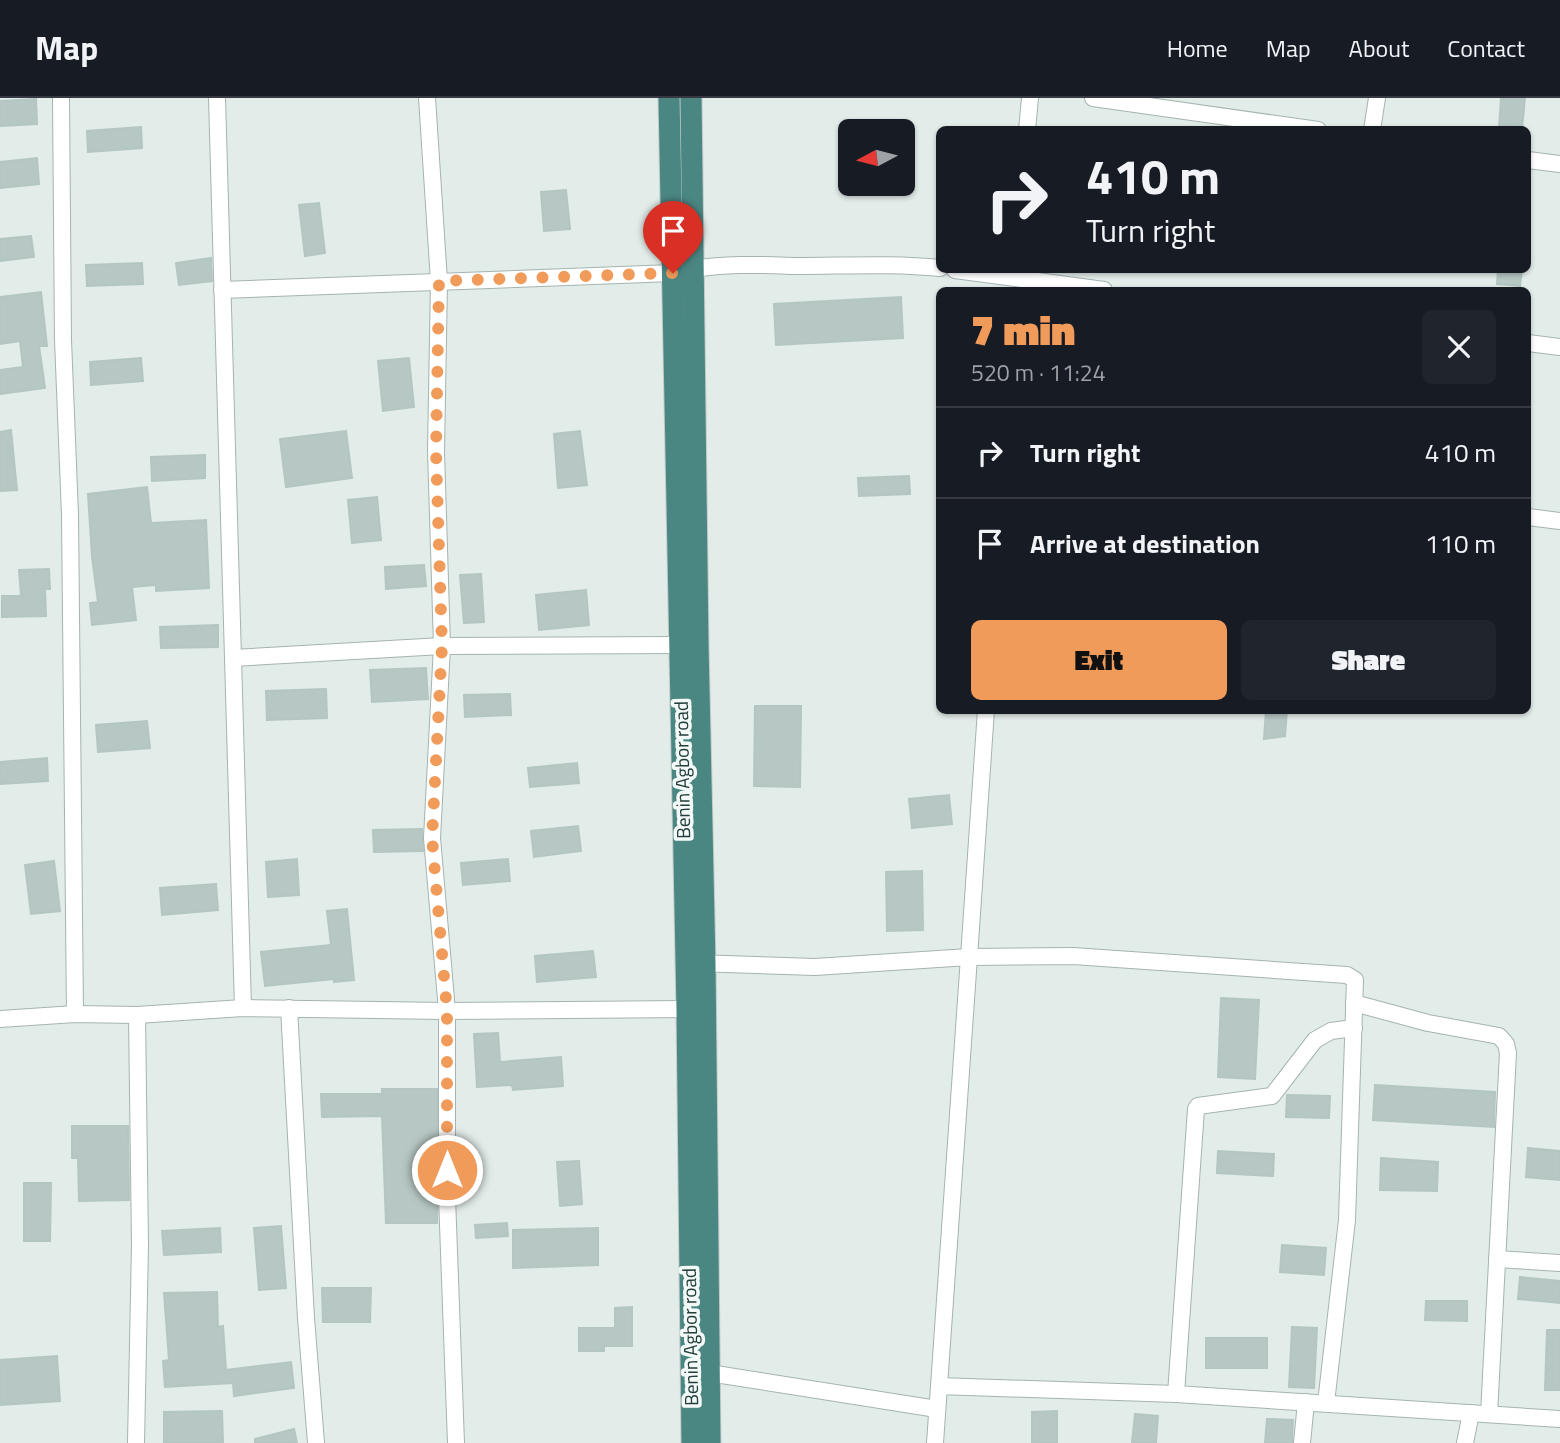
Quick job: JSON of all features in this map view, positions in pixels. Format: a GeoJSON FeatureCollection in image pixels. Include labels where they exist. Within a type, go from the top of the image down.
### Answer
{"type":"FeatureCollection","features":[{"type":"Feature","properties":{"kind":"highway","name":"Benin Agbor road"},"geometry":{"type":"LineString","coordinates":[[669,98],[680,645],[696,963],[710,1443]]}},
{"type":"Feature","properties":{"kind":"highway","name":"Benin Agbor road"},"geometry":{"type":"LineString","coordinates":[[691,98],[698,645],[696,963],[687,1009],[692,1443]]}},
{"type":"Feature","properties":{"kind":"street"},"geometry":{"type":"LineString","coordinates":[[61,98],[63,340],[70,514],[75,1014]]}},
{"type":"Feature","properties":{"kind":"street"},"geometry":{"type":"LineString","coordinates":[[217,98],[243,1008]]}},
{"type":"Feature","properties":{"kind":"street"},"geometry":{"type":"LineString","coordinates":[[428,98],[428,141],[439,281],[436,451],[442,646],[432,838],[447,1011],[447,1197],[456,1443]]}},
{"type":"Feature","properties":{"kind":"street"},"geometry":{"type":"LineString","coordinates":[[1027,126],[1030,98]]}},
{"type":"Feature","properties":{"kind":"street"},"geometry":{"type":"LineString","coordinates":[[1093,98],[1290,126]]}},
{"type":"Feature","properties":{"kind":"street"},"geometry":{"type":"LineString","coordinates":[[1373,126],[1377,98]]}},
{"type":"Feature","properties":{"kind":"street"},"geometry":{"type":"LineString","coordinates":[[1531,160],[1560,164]]}},
{"type":"Feature","properties":{"kind":"street"},"geometry":{"type":"LineString","coordinates":[[694,269],[722,264],[901,264],[936,268]]}},
{"type":"Feature","properties":{"kind":"street"},"geometry":{"type":"LineString","coordinates":[[222,290],[673,273]]}},
{"type":"Feature","properties":{"kind":"street"},"geometry":{"type":"LineString","coordinates":[[988,273],[1012,280],[1076,287]]}},
{"type":"Feature","properties":{"kind":"street"},"geometry":{"type":"LineString","coordinates":[[1531,343],[1560,347]]}},
{"type":"Feature","properties":{"kind":"street"},"geometry":{"type":"LineString","coordinates":[[1531,517],[1560,521]]}},
{"type":"Feature","properties":{"kind":"street"},"geometry":{"type":"LineString","coordinates":[[233,658],[442,646],[680,645]]}},
{"type":"Feature","properties":{"kind":"street"},"geometry":{"type":"LineString","coordinates":[[935,1443],[986,714]]}},
{"type":"Feature","properties":{"kind":"street"},"geometry":{"type":"LineString","coordinates":[[696,963],[815,967],[969,957],[1073,956],[1347,975],[1355,980],[1347,1220],[1326,1403]]}},
{"type":"Feature","properties":{"kind":"street"},"geometry":{"type":"LineString","coordinates":[[1354,1003],[1428,1023],[1499,1036],[1506,1044],[1508,1053],[1489,1414]]}},
{"type":"Feature","properties":{"kind":"street"},"geometry":{"type":"LineString","coordinates":[[0,1018],[75,1014],[137,1015],[243,1008],[447,1011],[687,1009]]}},
{"type":"Feature","properties":{"kind":"street"},"geometry":{"type":"LineString","coordinates":[[289,1008],[306,1318],[316,1443]]}},
{"type":"Feature","properties":{"kind":"street"},"geometry":{"type":"LineString","coordinates":[[136,1443],[139,1245],[137,1015]]}},
{"type":"Feature","properties":{"kind":"street"},"geometry":{"type":"LineString","coordinates":[[1176,1394],[1196,1109],[1198,1105],[1272,1096],[1315,1040],[1331,1031],[1354,1028]]}},
{"type":"Feature","properties":{"kind":"street"},"geometry":{"type":"LineString","coordinates":[[1497,1259],[1560,1263]]}},
{"type":"Feature","properties":{"kind":"street"},"geometry":{"type":"LineString","coordinates":[[709,1373],[937,1409]]}},
{"type":"Feature","properties":{"kind":"street"},"geometry":{"type":"LineString","coordinates":[[939,1387],[1176,1394],[1560,1419]]}},
{"type":"Feature","properties":{"kind":"street"},"geometry":{"type":"LineString","coordinates":[[1302,1443],[1306,1402]]}},
{"type":"Feature","properties":{"kind":"street"},"geometry":{"type":"LineString","coordinates":[[1465,1443],[1471,1413]]}},
{"type":"Feature","properties":{"kind":"building"},"geometry":{"type":"Polygon","coordinates":[[[1501,98],[1525,98],[1522,126],[1499,126],[1501,98]]]}},
{"type":"Feature","properties":{"kind":"building"},"geometry":{"type":"Polygon","coordinates":[[[36,99],[37,124],[0,126],[0,101],[36,99]]]}},
{"type":"Feature","properties":{"kind":"building"},"geometry":{"type":"Polygon","coordinates":[[[141,127],[142,148],[88,152],[87,131],[141,127]]]}},
{"type":"Feature","properties":{"kind":"building"},"geometry":{"type":"Polygon","coordinates":[[[37,158],[39,184],[0,188],[0,162],[37,158]]]}},
{"type":"Feature","properties":{"kind":"building"},"geometry":{"type":"Polygon","coordinates":[[[566,190],[570,229],[544,231],[541,192],[566,190]]]}},
{"type":"Feature","properties":{"kind":"building"},"geometry":{"type":"Polygon","coordinates":[[[319,203],[325,253],[305,256],[299,205],[319,203]]]}},
{"type":"Feature","properties":{"kind":"building"},"geometry":{"type":"Polygon","coordinates":[[[31,236],[34,257],[0,261],[0,239],[31,236]]]}},
{"type":"Feature","properties":{"kind":"building"},"geometry":{"type":"Polygon","coordinates":[[[211,258],[212,281],[179,285],[176,263],[211,258]]]}},
{"type":"Feature","properties":{"kind":"building"},"geometry":{"type":"Polygon","coordinates":[[[142,263],[143,284],[87,286],[86,265],[142,263]]]}},
{"type":"Feature","properties":{"kind":"building"},"geometry":{"type":"Polygon","coordinates":[[[1498,273],[1522,273],[1520,286],[1497,284],[1498,273]]]}},
{"type":"Feature","properties":{"kind":"building"},"geometry":{"type":"Polygon","coordinates":[[[41,292],[47,346],[39,346],[45,388],[0,394],[0,370],[23,367],[20,341],[0,344],[0,297],[41,292]]]}},
{"type":"Feature","properties":{"kind":"building"},"geometry":{"type":"Polygon","coordinates":[[[901,297],[903,338],[776,345],[774,304],[901,297]]]}},
{"type":"Feature","properties":{"kind":"building"},"geometry":{"type":"Polygon","coordinates":[[[141,358],[143,381],[91,385],[90,362],[141,358]]]}},
{"type":"Feature","properties":{"kind":"building"},"geometry":{"type":"Polygon","coordinates":[[[409,358],[414,407],[383,411],[378,361],[409,358]]]}},
{"type":"Feature","properties":{"kind":"building"},"geometry":{"type":"Polygon","coordinates":[[[11,430],[17,490],[0,491],[0,432],[11,430]]]}},
{"type":"Feature","properties":{"kind":"building"},"geometry":{"type":"Polygon","coordinates":[[[346,431],[352,478],[286,487],[280,439],[346,431]]]}},
{"type":"Feature","properties":{"kind":"building"},"geometry":{"type":"Polygon","coordinates":[[[580,431],[587,485],[558,488],[554,434],[580,431]]]}},
{"type":"Feature","properties":{"kind":"building"},"geometry":{"type":"Polygon","coordinates":[[[205,455],[205,478],[152,481],[151,457],[205,455]]]}},
{"type":"Feature","properties":{"kind":"building"},"geometry":{"type":"Polygon","coordinates":[[[909,476],[910,494],[859,496],[858,478],[909,476]]]}},
{"type":"Feature","properties":{"kind":"building"},"geometry":{"type":"Polygon","coordinates":[[[147,487],[151,523],[206,520],[209,588],[156,591],[156,585],[132,587],[136,620],[92,625],[90,603],[98,602],[88,494],[147,487]]]}},
{"type":"Feature","properties":{"kind":"building"},"geometry":{"type":"Polygon","coordinates":[[[377,497],[381,540],[352,543],[348,500],[377,497]]]}},
{"type":"Feature","properties":{"kind":"building"},"geometry":{"type":"Polygon","coordinates":[[[424,565],[426,586],[386,589],[385,567],[424,565]]]}},
{"type":"Feature","properties":{"kind":"building"},"geometry":{"type":"Polygon","coordinates":[[[49,569],[50,589],[45,589],[46,616],[2,617],[2,596],[21,596],[19,570],[49,569]]]}},
{"type":"Feature","properties":{"kind":"building"},"geometry":{"type":"Polygon","coordinates":[[[481,574],[484,622],[464,623],[460,575],[481,574]]]}},
{"type":"Feature","properties":{"kind":"building"},"geometry":{"type":"Polygon","coordinates":[[[586,590],[589,625],[539,630],[536,595],[586,590]]]}},
{"type":"Feature","properties":{"kind":"building"},"geometry":{"type":"Polygon","coordinates":[[[218,625],[218,647],[161,648],[160,627],[218,625]]]}},
{"type":"Feature","properties":{"kind":"building"},"geometry":{"type":"Polygon","coordinates":[[[426,668],[428,699],[372,702],[370,670],[426,668]]]}},
{"type":"Feature","properties":{"kind":"building"},"geometry":{"type":"Polygon","coordinates":[[[326,689],[327,718],[267,720],[266,691],[326,689]]]}},
{"type":"Feature","properties":{"kind":"building"},"geometry":{"type":"Polygon","coordinates":[[[510,694],[511,715],[465,717],[464,695],[510,694]]]}},
{"type":"Feature","properties":{"kind":"building"},"geometry":{"type":"Polygon","coordinates":[[[755,706],[801,706],[800,787],[754,786],[755,706]]]}},
{"type":"Feature","properties":{"kind":"building"},"geometry":{"type":"Polygon","coordinates":[[[1266,714],[1287,714],[1285,736],[1264,739],[1266,714]]]}},
{"type":"Feature","properties":{"kind":"building"},"geometry":{"type":"Polygon","coordinates":[[[147,721],[150,748],[98,752],[96,725],[147,721]]]}},
{"type":"Feature","properties":{"kind":"building"},"geometry":{"type":"Polygon","coordinates":[[[47,758],[48,781],[0,784],[0,762],[47,758]]]}},
{"type":"Feature","properties":{"kind":"building"},"geometry":{"type":"Polygon","coordinates":[[[577,763],[579,783],[530,787],[528,768],[577,763]]]}},
{"type":"Feature","properties":{"kind":"building"},"geometry":{"type":"Polygon","coordinates":[[[949,795],[952,824],[912,828],[909,799],[949,795]]]}},
{"type":"Feature","properties":{"kind":"building"},"geometry":{"type":"Polygon","coordinates":[[[578,826],[581,851],[534,857],[531,831],[578,826]]]}},
{"type":"Feature","properties":{"kind":"building"},"geometry":{"type":"Polygon","coordinates":[[[422,829],[423,851],[374,852],[373,830],[422,829]]]}},
{"type":"Feature","properties":{"kind":"building"},"geometry":{"type":"Polygon","coordinates":[[[297,859],[299,895],[268,897],[266,862],[297,859]]]}},
{"type":"Feature","properties":{"kind":"building"},"geometry":{"type":"Polygon","coordinates":[[[508,859],[510,881],[463,885],[461,863],[508,859]]]}},
{"type":"Feature","properties":{"kind":"building"},"geometry":{"type":"Polygon","coordinates":[[[54,861],[60,911],[31,914],[25,865],[54,861]]]}},
{"type":"Feature","properties":{"kind":"building"},"geometry":{"type":"Polygon","coordinates":[[[922,871],[923,930],[887,931],[886,872],[922,871]]]}},
{"type":"Feature","properties":{"kind":"building"},"geometry":{"type":"Polygon","coordinates":[[[216,884],[218,910],[162,915],[160,888],[216,884]]]}},
{"type":"Feature","properties":{"kind":"building"},"geometry":{"type":"Polygon","coordinates":[[[347,909],[354,980],[334,982],[334,979],[265,986],[261,952],[331,945],[327,911],[347,909]]]}},
{"type":"Feature","properties":{"kind":"building"},"geometry":{"type":"Polygon","coordinates":[[[593,951],[596,977],[537,982],[535,956],[593,951]]]}},
{"type":"Feature","properties":{"kind":"building"},"geometry":{"type":"Polygon","coordinates":[[[1221,998],[1259,1000],[1255,1079],[1218,1077],[1221,998]]]}},
{"type":"Feature","properties":{"kind":"building"},"geometry":{"type":"Polygon","coordinates":[[[498,1033],[500,1062],[561,1057],[563,1086],[513,1090],[512,1085],[477,1087],[474,1034],[498,1033]]]}},
{"type":"Feature","properties":{"kind":"building"},"geometry":{"type":"Polygon","coordinates":[[[1375,1085],[1495,1092],[1494,1127],[1373,1120],[1375,1085]]]}},
{"type":"Feature","properties":{"kind":"building"},"geometry":{"type":"Polygon","coordinates":[[[382,1089],[437,1089],[437,1223],[386,1223],[382,1116],[322,1117],[321,1094],[382,1094],[382,1089]]]}},
{"type":"Feature","properties":{"kind":"building"},"geometry":{"type":"Polygon","coordinates":[[[1287,1095],[1330,1096],[1329,1118],[1286,1117],[1287,1095]]]}},
{"type":"Feature","properties":{"kind":"building"},"geometry":{"type":"Polygon","coordinates":[[[72,1126],[128,1126],[129,1200],[79,1201],[78,1158],[72,1158],[72,1126]]]}},
{"type":"Feature","properties":{"kind":"building"},"geometry":{"type":"Polygon","coordinates":[[[1528,1148],[1560,1151],[1560,1180],[1526,1177],[1528,1148]]]}},
{"type":"Feature","properties":{"kind":"building"},"geometry":{"type":"Polygon","coordinates":[[[1218,1151],[1274,1154],[1273,1176],[1217,1173],[1218,1151]]]}},
{"type":"Feature","properties":{"kind":"building"},"geometry":{"type":"Polygon","coordinates":[[[1381,1158],[1438,1162],[1437,1191],[1380,1190],[1381,1158]]]}},
{"type":"Feature","properties":{"kind":"building"},"geometry":{"type":"Polygon","coordinates":[[[579,1161],[582,1204],[560,1206],[557,1162],[579,1161]]]}},
{"type":"Feature","properties":{"kind":"building"},"geometry":{"type":"Polygon","coordinates":[[[24,1183],[51,1183],[50,1241],[24,1241],[24,1183]]]}},
{"type":"Feature","properties":{"kind":"building"},"geometry":{"type":"Polygon","coordinates":[[[507,1223],[508,1236],[476,1238],[475,1225],[507,1223]]]}},
{"type":"Feature","properties":{"kind":"building"},"geometry":{"type":"Polygon","coordinates":[[[281,1226],[286,1288],[259,1290],[254,1228],[281,1226]]]}},
{"type":"Feature","properties":{"kind":"building"},"geometry":{"type":"Polygon","coordinates":[[[220,1228],[221,1252],[164,1255],[162,1231],[220,1228]]]}},
{"type":"Feature","properties":{"kind":"building"},"geometry":{"type":"Polygon","coordinates":[[[598,1228],[598,1265],[513,1268],[513,1230],[598,1228]]]}},
{"type":"Feature","properties":{"kind":"building"},"geometry":{"type":"Polygon","coordinates":[[[1282,1245],[1326,1248],[1324,1275],[1280,1272],[1282,1245]]]}},
{"type":"Feature","properties":{"kind":"building"},"geometry":{"type":"Polygon","coordinates":[[[1520,1277],[1560,1281],[1560,1303],[1518,1299],[1520,1277]]]}},
{"type":"Feature","properties":{"kind":"building"},"geometry":{"type":"Polygon","coordinates":[[[322,1288],[371,1288],[370,1322],[323,1322],[322,1288]]]}},
{"type":"Feature","properties":{"kind":"building"},"geometry":{"type":"Polygon","coordinates":[[[217,1292],[218,1327],[223,1326],[226,1370],[291,1362],[294,1388],[234,1396],[233,1383],[165,1387],[163,1361],[169,1360],[164,1293],[217,1292]]]}},
{"type":"Feature","properties":{"kind":"building"},"geometry":{"type":"Polygon","coordinates":[[[1426,1301],[1467,1301],[1467,1321],[1425,1320],[1426,1301]]]}},
{"type":"Feature","properties":{"kind":"building"},"geometry":{"type":"Polygon","coordinates":[[[632,1307],[632,1346],[604,1346],[604,1351],[579,1351],[579,1328],[615,1328],[615,1308],[632,1307]]]}},
{"type":"Feature","properties":{"kind":"building"},"geometry":{"type":"Polygon","coordinates":[[[1292,1327],[1317,1328],[1314,1388],[1289,1387],[1292,1327]]]}},
{"type":"Feature","properties":{"kind":"building"},"geometry":{"type":"Polygon","coordinates":[[[1547,1330],[1560,1330],[1560,1390],[1545,1390],[1547,1330]]]}},
{"type":"Feature","properties":{"kind":"building"},"geometry":{"type":"Polygon","coordinates":[[[1206,1338],[1267,1338],[1267,1368],[1206,1368],[1206,1338]]]}},
{"type":"Feature","properties":{"kind":"building"},"geometry":{"type":"Polygon","coordinates":[[[57,1356],[60,1401],[0,1405],[0,1360],[57,1356]]]}},
{"type":"Feature","properties":{"kind":"building"},"geometry":{"type":"Polygon","coordinates":[[[222,1411],[223,1443],[164,1443],[164,1412],[222,1411]]]}},
{"type":"Feature","properties":{"kind":"building"},"geometry":{"type":"Polygon","coordinates":[[[1057,1411],[1057,1443],[1032,1443],[1032,1412],[1057,1411]]]}},
{"type":"Feature","properties":{"kind":"building"},"geometry":{"type":"Polygon","coordinates":[[[1135,1414],[1158,1416],[1156,1443],[1132,1443],[1135,1414]]]}},
{"type":"Feature","properties":{"kind":"building"},"geometry":{"type":"Polygon","coordinates":[[[1267,1419],[1293,1420],[1292,1443],[1265,1443],[1267,1419]]]}},
{"type":"Feature","properties":{"kind":"building"},"geometry":{"type":"Polygon","coordinates":[[[294,1429],[297,1443],[255,1443],[255,1439],[294,1429]]]}},
{"type":"Feature","properties":{"kind":"route"},"geometry":{"type":"LineString","coordinates":[[447,1170],[447,1011],[432,838],[442,646],[436,451],[439,281],[673,273]]}}]}
